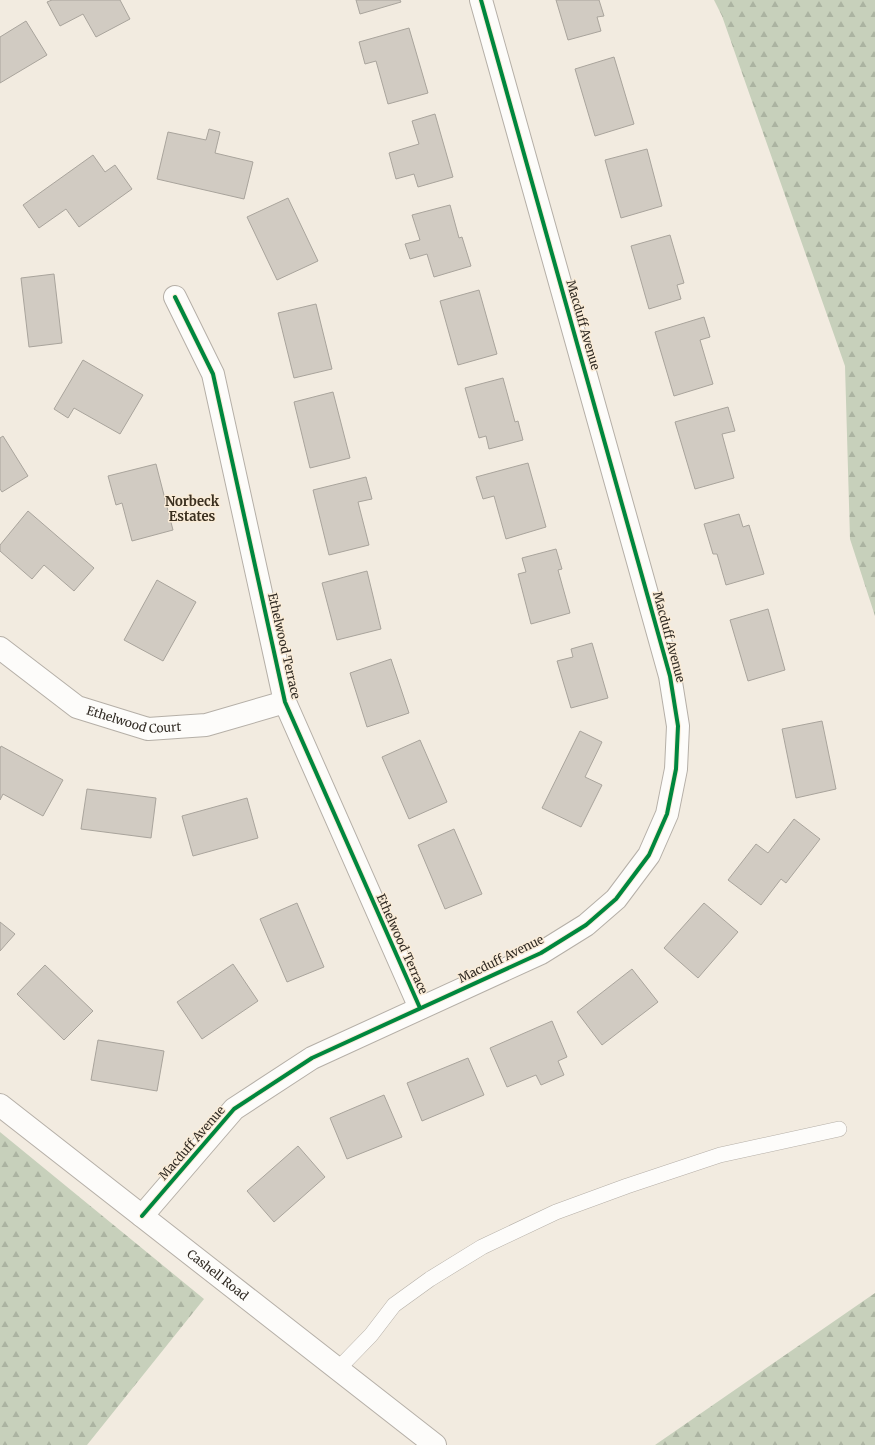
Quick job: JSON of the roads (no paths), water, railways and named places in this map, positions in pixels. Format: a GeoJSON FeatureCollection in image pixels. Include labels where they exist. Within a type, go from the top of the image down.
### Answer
{"type":"FeatureCollection","features":[{"type":"Feature","properties":{"kind":"street","name":"Macduff Avenue"},"geometry":{"type":"LineString","coordinates":[[142,1216],[234,1109],[312,1058],[541,953],[586,925],[616,899],[648,855],[667,814],[676,770],[678,726],[670,676],[481,0]]}},
{"type":"Feature","properties":{"kind":"street","name":"Ethelwood Terrace"},"geometry":{"type":"LineString","coordinates":[[175,297],[213,374],[285,702],[420,1008]]}},
{"type":"Feature","properties":{"kind":"street","name":"Ethelwood Court"},"geometry":{"type":"LineString","coordinates":[[0,648],[78,707],[148,729],[206,725],[285,702]]}},
{"type":"Feature","properties":{"kind":"street","name":"Cashell Road"},"geometry":{"type":"LineString","coordinates":[[0,1105],[435,1445]]}},
{"type":"Feature","properties":{"kind":"lane"},"geometry":{"type":"LineString","coordinates":[[338,1369],[371,1335],[394,1305],[430,1279],[482,1247],[556,1212],[634,1183],[720,1156],[839,1129]]}},
{"type":"Feature","properties":{"kind":"district","name":"Norbeck Estates"},"geometry":{"type":"Point","coordinates":[192,508]}}]}
